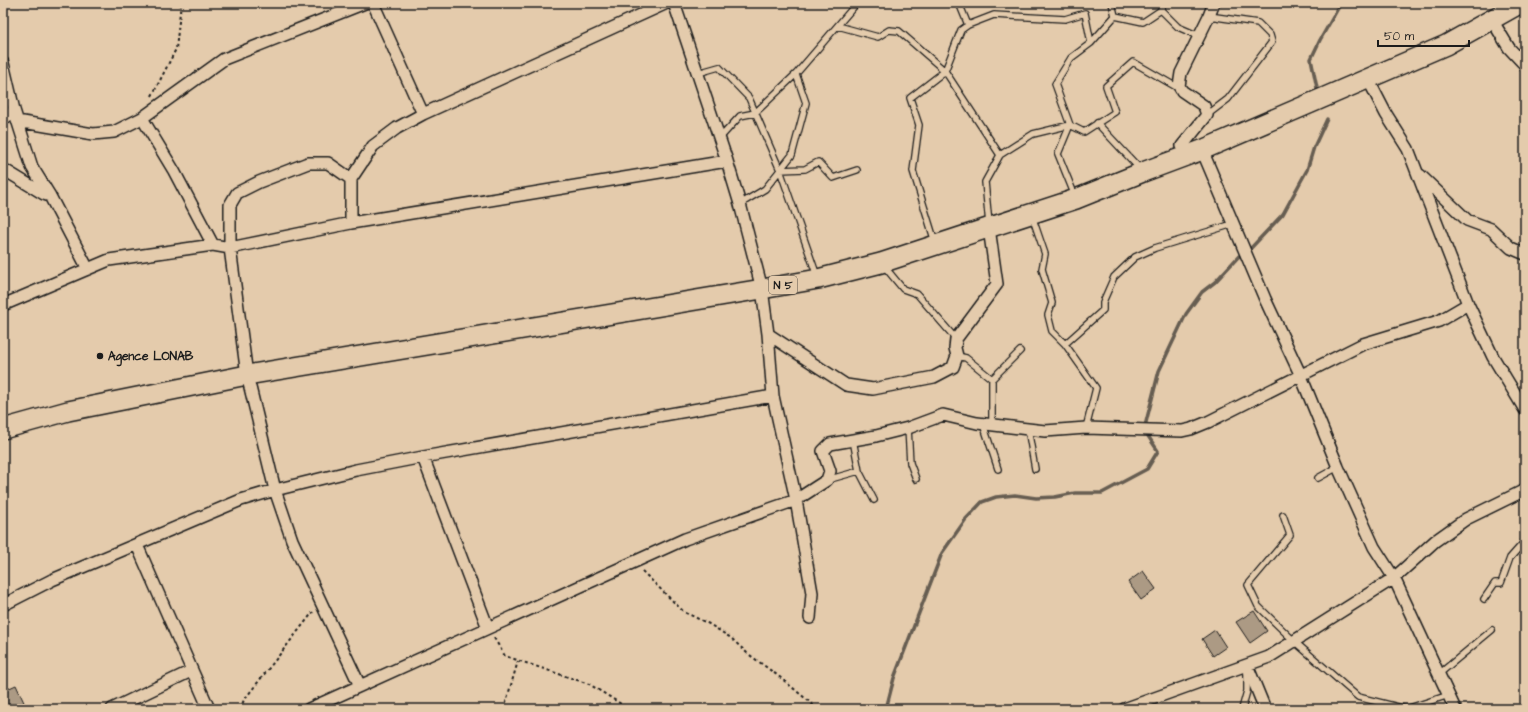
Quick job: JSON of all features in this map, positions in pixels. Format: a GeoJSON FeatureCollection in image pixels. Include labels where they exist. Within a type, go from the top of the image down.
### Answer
{"type":"FeatureCollection","features":[{"type":"Feature","properties":{"kind":"highway","name":"N 5"},"geometry":{"type":"LineString","coordinates":[[3,429],[68,411],[247,375],[762,289],[818,279],[881,263],[1076,199],[1195,152],[1446,45],[1521,3]]}},
{"type":"Feature","properties":{"kind":"street"},"geometry":{"type":"LineString","coordinates":[[17,121],[93,134],[114,132],[142,118],[224,60],[366,3]]}},
{"type":"Feature","properties":{"kind":"street"},"geometry":{"type":"LineString","coordinates":[[374,3],[423,114]]}},
{"type":"Feature","properties":{"kind":"street"},"geometry":{"type":"LineString","coordinates":[[351,223],[351,179],[373,146],[397,128],[423,114],[667,3]]}},
{"type":"Feature","properties":{"kind":"street"},"geometry":{"type":"LineString","coordinates":[[674,3],[720,138],[740,204],[762,289],[768,334],[773,396],[796,500],[812,593],[810,618]]}},
{"type":"Feature","properties":{"kind":"street"},"geometry":{"type":"LineString","coordinates":[[1214,3],[1181,73],[1179,86],[1182,90],[1204,106],[1207,115],[1182,146],[1195,152],[1233,224],[1265,299],[1301,376],[1338,467],[1374,547],[1394,578],[1455,709]]}},
{"type":"Feature","properties":{"kind":"street"},"geometry":{"type":"LineString","coordinates":[[1492,20],[1509,48],[1525,64]]}},
{"type":"Feature","properties":{"kind":"street"},"geometry":{"type":"LineString","coordinates":[[3,63],[17,121],[32,167],[50,196],[88,269]]}},
{"type":"Feature","properties":{"kind":"street"},"geometry":{"type":"LineString","coordinates":[[1368,79],[1386,114],[1408,149],[1468,304],[1493,357],[1525,410]]}},
{"type":"Feature","properties":{"kind":"street"},"geometry":{"type":"LineString","coordinates":[[3,120],[14,110]]}},
{"type":"Feature","properties":{"kind":"street"},"geometry":{"type":"LineString","coordinates":[[142,118],[174,172],[213,245]]}},
{"type":"Feature","properties":{"kind":"street"},"geometry":{"type":"LineString","coordinates":[[3,305],[109,260],[213,245],[230,248],[351,223],[727,161]]}},
{"type":"Feature","properties":{"kind":"street"},"geometry":{"type":"LineString","coordinates":[[351,179],[328,164],[308,163],[259,182],[237,193],[230,205],[230,248],[247,375],[275,490],[292,540],[360,686]]}},
{"type":"Feature","properties":{"kind":"street"},"geometry":{"type":"LineString","coordinates":[[3,170],[50,196]]}},
{"type":"Feature","properties":{"kind":"street"},"geometry":{"type":"LineString","coordinates":[[1417,172],[1467,220],[1491,229],[1511,248],[1525,254]]}},
{"type":"Feature","properties":{"kind":"street"},"geometry":{"type":"LineString","coordinates":[[768,334],[846,385],[873,389],[934,378],[952,367],[958,356],[955,348],[956,339],[997,284],[989,228]]}},
{"type":"Feature","properties":{"kind":"street"},"geometry":{"type":"LineString","coordinates":[[309,709],[330,705],[360,686],[686,539],[796,500],[827,480],[830,471],[823,452],[830,444],[908,428],[943,415],[987,424],[1045,431],[1086,428],[1182,431],[1208,422],[1363,344],[1439,321],[1468,304]]}},
{"type":"Feature","properties":{"kind":"street"},"geometry":{"type":"LineString","coordinates":[[3,605],[52,580],[241,500],[275,490],[356,470],[423,457],[773,396]]}},
{"type":"Feature","properties":{"kind":"street"},"geometry":{"type":"LineString","coordinates":[[423,457],[488,628]]}},
{"type":"Feature","properties":{"kind":"street"},"geometry":{"type":"LineString","coordinates":[[1124,709],[1144,706],[1269,657],[1295,642],[1394,578],[1435,541],[1466,519],[1525,490]]}},
{"type":"Feature","properties":{"kind":"street"},"geometry":{"type":"LineString","coordinates":[[137,545],[209,709]]}},
{"type":"Feature","properties":{"kind":"street"},"geometry":{"type":"LineString","coordinates":[[1247,665],[1265,709]]}},
{"type":"Feature","properties":{"kind":"street"},"geometry":{"type":"LineString","coordinates":[[112,709],[191,670]]}},
{"type":"Feature","properties":{"kind":"lane"},"geometry":{"type":"LineString","coordinates":[[720,138],[740,116],[755,113],[796,74],[857,3]]}},
{"type":"Feature","properties":{"kind":"lane"},"geometry":{"type":"LineString","coordinates":[[959,3],[968,25]]}},
{"type":"Feature","properties":{"kind":"lane"},"geometry":{"type":"LineString","coordinates":[[1112,3],[1115,16]]}},
{"type":"Feature","properties":{"kind":"lane"},"geometry":{"type":"LineString","coordinates":[[1115,16],[1143,22],[1161,10],[1162,3]]}},
{"type":"Feature","properties":{"kind":"lane"},"geometry":{"type":"LineString","coordinates":[[1161,10],[1178,27],[1199,36]]}},
{"type":"Feature","properties":{"kind":"lane"},"geometry":{"type":"LineString","coordinates":[[936,244],[913,171],[919,125],[910,98],[945,71],[961,30],[968,25],[994,15],[1065,19],[1085,12],[1091,43]]}},
{"type":"Feature","properties":{"kind":"lane"},"geometry":{"type":"LineString","coordinates":[[1076,199],[1058,154],[1070,125],[1055,84],[1071,58],[1091,43],[1115,16]]}},
{"type":"Feature","properties":{"kind":"lane"},"geometry":{"type":"LineString","coordinates":[[1207,115],[1228,99],[1272,42],[1270,35],[1258,23],[1209,16]]}},
{"type":"Feature","properties":{"kind":"lane"},"geometry":{"type":"LineString","coordinates":[[838,26],[878,37],[889,30],[899,31],[945,71],[1000,155]]}},
{"type":"Feature","properties":{"kind":"lane"},"geometry":{"type":"LineString","coordinates":[[989,228],[985,182],[1000,155],[1033,134],[1070,125],[1084,132],[1115,112],[1106,86],[1133,62],[1182,90]]}},
{"type":"Feature","properties":{"kind":"lane"},"geometry":{"type":"LineString","coordinates":[[698,73],[720,67],[749,98],[780,170],[818,279]]}},
{"type":"Feature","properties":{"kind":"lane"},"geometry":{"type":"LineString","coordinates":[[740,204],[766,189],[792,155],[806,103],[796,74]]}},
{"type":"Feature","properties":{"kind":"lane"},"geometry":{"type":"LineString","coordinates":[[1097,123],[1143,172]]}},
{"type":"Feature","properties":{"kind":"lane"},"geometry":{"type":"LineString","coordinates":[[780,170],[805,169],[818,162],[833,178],[857,170]]}},
{"type":"Feature","properties":{"kind":"lane"},"geometry":{"type":"LineString","coordinates":[[1032,214],[1045,254],[1042,269],[1052,304],[1048,315],[1052,331],[1065,344],[1096,388],[1086,428]]}},
{"type":"Feature","properties":{"kind":"lane"},"geometry":{"type":"LineString","coordinates":[[1065,344],[1103,310],[1103,302],[1114,277],[1135,257],[1155,248],[1233,224]]}},
{"type":"Feature","properties":{"kind":"lane"},"geometry":{"type":"LineString","coordinates":[[881,263],[903,289],[917,294],[956,339]]}},
{"type":"Feature","properties":{"kind":"lane"},"geometry":{"type":"LineString","coordinates":[[998,469],[987,424],[992,379],[1020,351]]}},
{"type":"Feature","properties":{"kind":"lane"},"geometry":{"type":"LineString","coordinates":[[958,356],[966,358],[992,379]]}},
{"type":"Feature","properties":{"kind":"lane"},"geometry":{"type":"LineString","coordinates":[[908,428],[910,463],[916,479]]}},
{"type":"Feature","properties":{"kind":"lane"},"geometry":{"type":"LineString","coordinates":[[1028,429],[1035,469]]}},
{"type":"Feature","properties":{"kind":"lane"},"geometry":{"type":"LineString","coordinates":[[853,440],[859,471],[874,500]]}},
{"type":"Feature","properties":{"kind":"lane"},"geometry":{"type":"LineString","coordinates":[[1318,478],[1338,467]]}},
{"type":"Feature","properties":{"kind":"lane"},"geometry":{"type":"LineString","coordinates":[[827,480],[859,471]]}},
{"type":"Feature","properties":{"kind":"lane"},"geometry":{"type":"LineString","coordinates":[[1283,514],[1290,535],[1248,585],[1258,606],[1295,642],[1358,696],[1406,709],[1449,695]]}},
{"type":"Feature","properties":{"kind":"lane"},"geometry":{"type":"LineString","coordinates":[[1484,599],[1495,583],[1501,583],[1510,558],[1525,541]]}},
{"type":"Feature","properties":{"kind":"lane"},"geometry":{"type":"LineString","coordinates":[[1439,674],[1492,630]]}},
{"type":"Feature","properties":{"kind":"lane"},"geometry":{"type":"LineString","coordinates":[[1242,709],[1247,691],[1247,665]]}},
{"type":"Feature","properties":{"kind":"path"},"geometry":{"type":"LineString","coordinates":[[142,118],[176,49],[181,3]]}},
{"type":"Feature","properties":{"kind":"path"},"geometry":{"type":"LineString","coordinates":[[634,562],[684,612],[709,624],[731,638],[747,653],[781,678],[818,709]]}},
{"type":"Feature","properties":{"kind":"path"},"geometry":{"type":"LineString","coordinates":[[240,709],[244,700],[321,601]]}},
{"type":"Feature","properties":{"kind":"path"},"geometry":{"type":"LineString","coordinates":[[488,628],[505,656],[589,684],[629,709]]}},
{"type":"Feature","properties":{"kind":"path"},"geometry":{"type":"LineString","coordinates":[[504,709],[518,660]]}},
{"type":"Feature","properties":{"kind":"building"},"geometry":{"type":"Polygon","coordinates":[[[1143,571],[1156,589],[1141,600],[1128,582],[1143,571]]]}},
{"type":"Feature","properties":{"kind":"building"},"geometry":{"type":"Polygon","coordinates":[[[1254,611],[1267,631],[1250,643],[1236,622],[1254,611]]]}},
{"type":"Feature","properties":{"kind":"building"},"geometry":{"type":"Polygon","coordinates":[[[1215,630],[1226,647],[1213,656],[1202,639],[1215,630]]]}},
{"type":"Feature","properties":{"kind":"building"},"geometry":{"type":"Polygon","coordinates":[[[16,685],[27,709],[3,709],[3,691],[16,685]]]}},
{"type":"Feature","properties":{"kind":"waterway"},"geometry":{"type":"LineString","coordinates":[[1318,93],[1311,59],[1341,3]]}},
{"type":"Feature","properties":{"kind":"waterway"},"geometry":{"type":"LineString","coordinates":[[1250,249],[1283,214],[1307,170],[1314,147],[1327,119]]}},
{"type":"Feature","properties":{"kind":"waterway"},"geometry":{"type":"LineString","coordinates":[[886,709],[894,678],[942,553],[966,519],[982,502],[996,497],[1015,495],[1036,498],[1055,497],[1075,493],[1102,493],[1147,469],[1158,451],[1144,430],[1159,371],[1186,314],[1202,292],[1215,282],[1239,256]]}},
{"type":"Feature","properties":{"kind":"place","name":"Agence LONAB"},"geometry":{"type":"Point","coordinates":[100,356]}}]}
